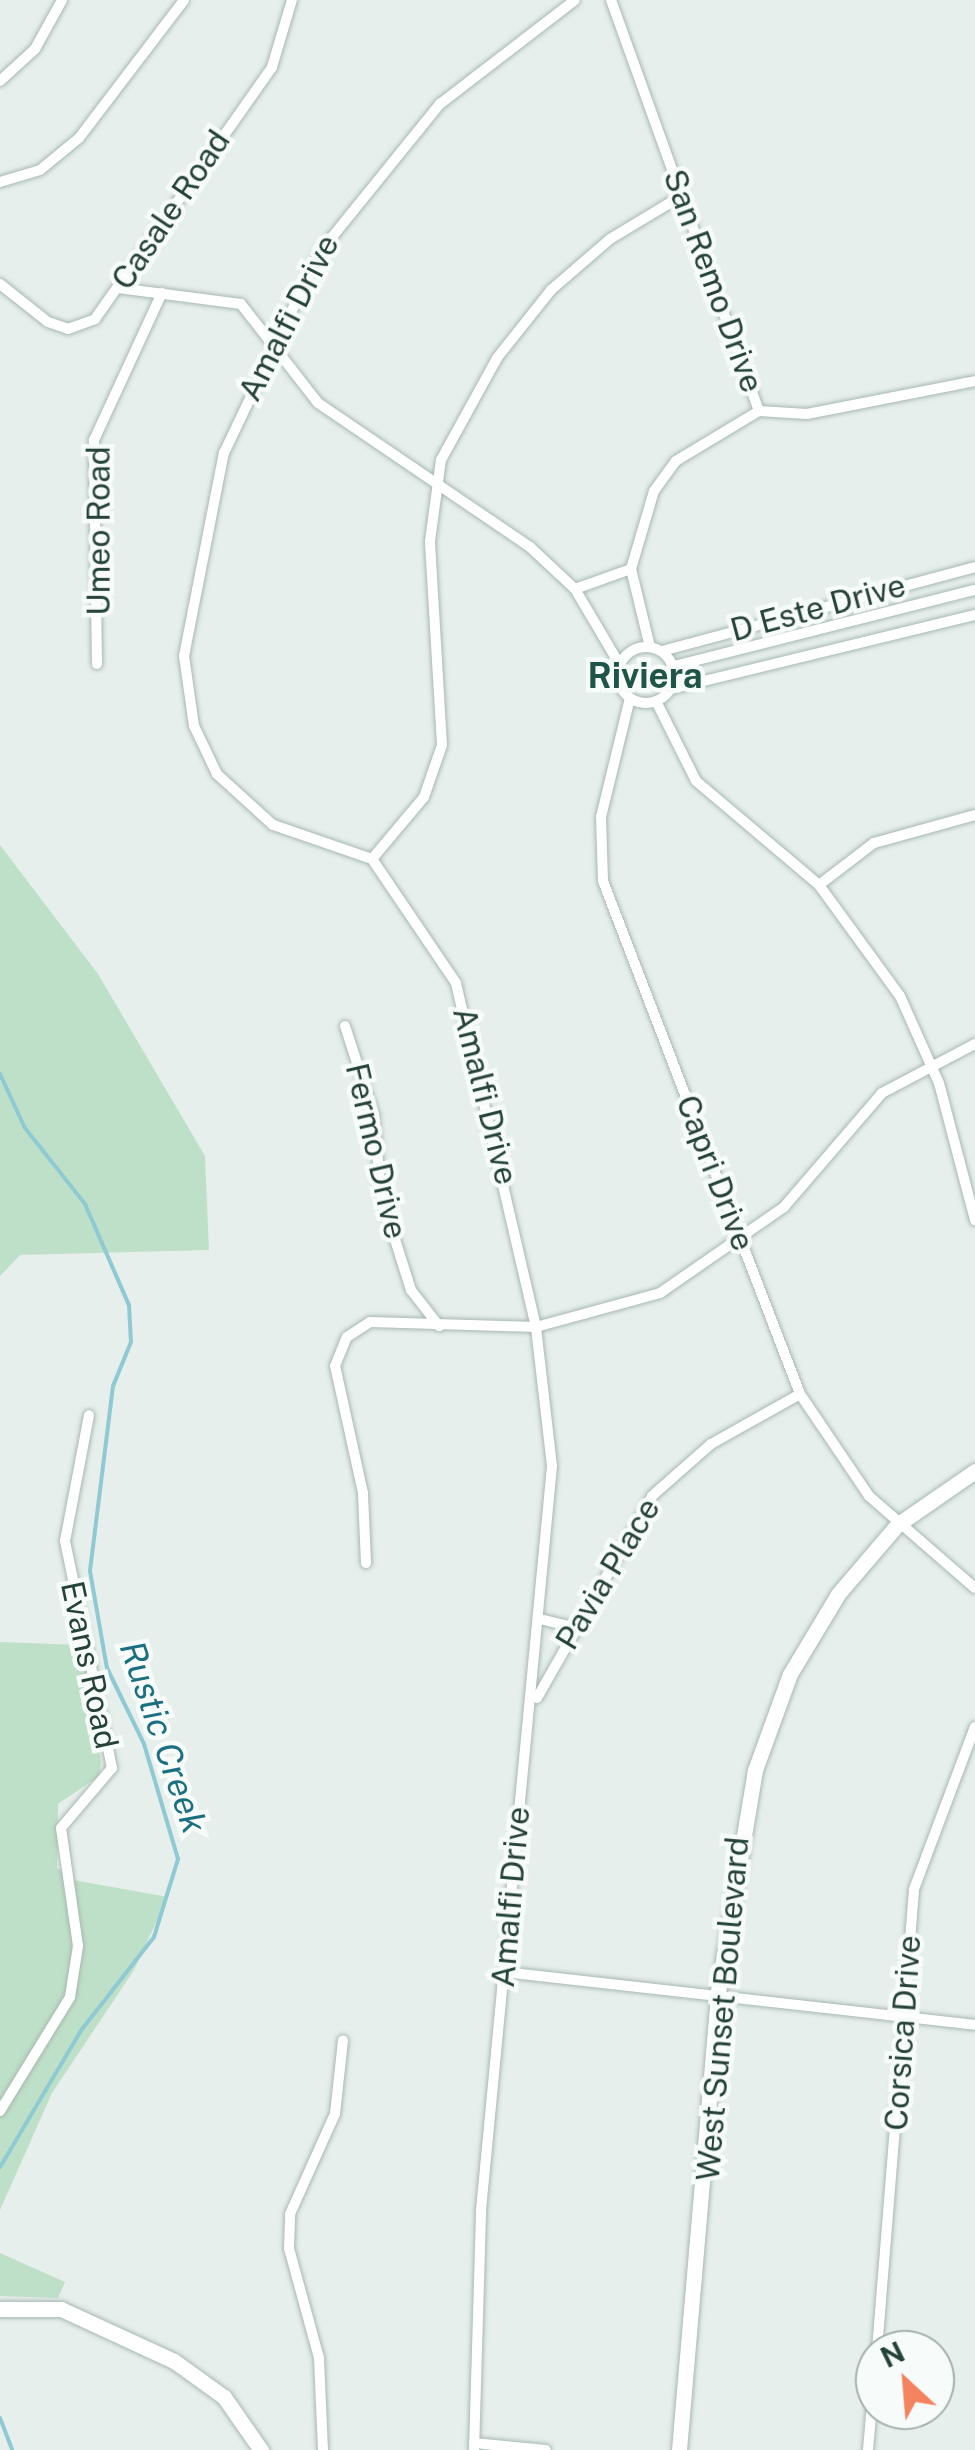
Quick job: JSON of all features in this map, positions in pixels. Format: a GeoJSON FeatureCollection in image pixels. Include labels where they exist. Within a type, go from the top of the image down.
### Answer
{"type":"FeatureCollection","features":[{"type":"Feature","properties":{"kind":"main road","name":"West Sunset Boulevard"},"geometry":{"type":"LineString","coordinates":[[679,2450],[718,1991],[742,1817],[768,1729],[817,1626],[897,1526],[975,1471]]}},
{"type":"Feature","properties":{"kind":"main road"},"geometry":{"type":"LineString","coordinates":[[0,2309],[61,2309],[174,2361],[224,2397],[262,2450]]}},
{"type":"Feature","properties":{"kind":"street"},"geometry":{"type":"LineString","coordinates":[[0,82],[35,49],[62,0]]}},
{"type":"Feature","properties":{"kind":"street"},"geometry":{"type":"LineString","coordinates":[[0,182],[40,170],[79,138],[184,0]]}},
{"type":"Feature","properties":{"kind":"street","name":"Casale Road"},"geometry":{"type":"LineString","coordinates":[[0,284],[68,329],[95,319],[118,288],[122,269],[272,67],[292,0]]}},
{"type":"Feature","properties":{"kind":"street","name":"Amalfi Drive"},"geometry":{"type":"LineString","coordinates":[[474,2447],[481,2210],[533,1705],[552,1466],[536,1327],[463,1000],[372,859],[312,846],[253,810],[217,774],[188,701],[193,574],[224,454],[320,252],[397,149],[475,70],[575,0]]}},
{"type":"Feature","properties":{"kind":"street","name":"San Remo Drive"},"geometry":{"type":"LineString","coordinates":[[611,0],[759,411],[807,414],[975,381]]}},
{"type":"Feature","properties":{"kind":"street"},"geometry":{"type":"LineString","coordinates":[[372,859],[424,797],[442,745],[434,484],[478,387],[532,312],[610,239],[682,195]]}},
{"type":"Feature","properties":{"kind":"street"},"geometry":{"type":"LineString","coordinates":[[118,288],[241,304],[318,403],[530,546],[574,589],[620,665],[630,698],[656,702],[696,780],[819,884],[900,996],[931,1063],[975,1220]]}},
{"type":"Feature","properties":{"kind":"street","name":"Umeo Road"},"geometry":{"type":"LineString","coordinates":[[97,664],[94,440],[162,292]]}},
{"type":"Feature","properties":{"kind":"street"},"geometry":{"type":"LineString","coordinates":[[650,647],[631,569],[654,491],[676,460],[759,411]]}},
{"type":"Feature","properties":{"kind":"street","name":"D Este Drive"},"geometry":{"type":"LineString","coordinates":[[662,651],[975,567]]}},
{"type":"Feature","properties":{"kind":"street"},"geometry":{"type":"LineString","coordinates":[[574,589],[631,569]]}},
{"type":"Feature","properties":{"kind":"street","name":"D Este Drive"},"geometry":{"type":"LineString","coordinates":[[674,666],[975,590]]}},
{"type":"Feature","properties":{"kind":"street","name":"D Este Drive"},"geometry":{"type":"LineString","coordinates":[[656,702],[671,689],[975,615]]}},
{"type":"Feature","properties":{"kind":"street"},"geometry":{"type":"LineString","coordinates":[[620,665],[650,647],[662,651],[674,666],[671,689]]}},
{"type":"Feature","properties":{"kind":"street","name":"Capri Drive"},"geometry":{"type":"LineString","coordinates":[[630,698],[600,817],[603,881],[800,1394],[853,1478],[897,1526],[975,1588]]}},
{"type":"Feature","properties":{"kind":"street"},"geometry":{"type":"LineString","coordinates":[[819,884],[874,843],[975,814]]}},
{"type":"Feature","properties":{"kind":"street","name":"Fermo Drive"},"geometry":{"type":"LineString","coordinates":[[345,1026],[374,1115],[393,1233],[411,1290],[440,1326]]}},
{"type":"Feature","properties":{"kind":"street"},"geometry":{"type":"LineString","coordinates":[[366,1564],[370,1538],[338,1350],[370,1322],[536,1327],[660,1293],[742,1243],[861,1113],[931,1063],[975,1044]]}},
{"type":"Feature","properties":{"kind":"street","name":"Pavia Place"},"geometry":{"type":"LineString","coordinates":[[533,1705],[573,1626],[652,1496],[711,1444],[800,1394]]}},
{"type":"Feature","properties":{"kind":"street","name":"Evans Road"},"geometry":{"type":"LineString","coordinates":[[0,2111],[70,1997],[78,1946],[60,1828],[112,1768],[65,1541],[89,1415]]}},
{"type":"Feature","properties":{"kind":"street"},"geometry":{"type":"LineString","coordinates":[[540,1619],[573,1626]]}},
{"type":"Feature","properties":{"kind":"street","name":"Corsica Drive"},"geometry":{"type":"LineString","coordinates":[[879,2330],[914,1889],[975,1727]]}},
{"type":"Feature","properties":{"kind":"street"},"geometry":{"type":"LineString","coordinates":[[504,1972],[906,2011],[975,2025]]}},
{"type":"Feature","properties":{"kind":"street"},"geometry":{"type":"LineString","coordinates":[[323,2450],[319,2358],[290,2248],[290,2214],[336,2114],[343,2040]]}},
{"type":"Feature","properties":{"kind":"street"},"geometry":{"type":"LineString","coordinates":[[474,2447],[546,2450]]}},
{"type":"Feature","properties":{"kind":"green space"},"geometry":{"type":"Polygon","coordinates":[[[0,845],[98,974],[205,1156],[209,1250],[20,1255],[0,1276],[0,845]]]}},
{"type":"Feature","properties":{"kind":"green space"},"geometry":{"type":"Polygon","coordinates":[[[0,1642],[82,1645],[101,1762],[99,1776],[58,1804],[57,1868],[73,1880],[168,1897],[134,1970],[52,2093],[0,2210],[0,1642]]]}},
{"type":"Feature","properties":{"kind":"green space"},"geometry":{"type":"Polygon","coordinates":[[[0,2253],[65,2282],[58,2298],[0,2296],[0,2253]]]}},
{"type":"Feature","properties":{"kind":"waterway","name":"Rustic Creek"},"geometry":{"type":"LineString","coordinates":[[0,1074],[25,1128],[85,1204],[129,1305],[131,1342],[113,1386],[90,1571],[107,1668],[144,1744],[178,1859],[154,1937],[82,2029],[0,2167]]}},
{"type":"Feature","properties":{"kind":"waterway","name":"Rustic Creek"},"geometry":{"type":"LineString","coordinates":[[0,2418],[12,2450]]}},
{"type":"Feature","properties":{"kind":"district","name":"Riviera"},"geometry":{"type":"Point","coordinates":[645,676]}}]}
